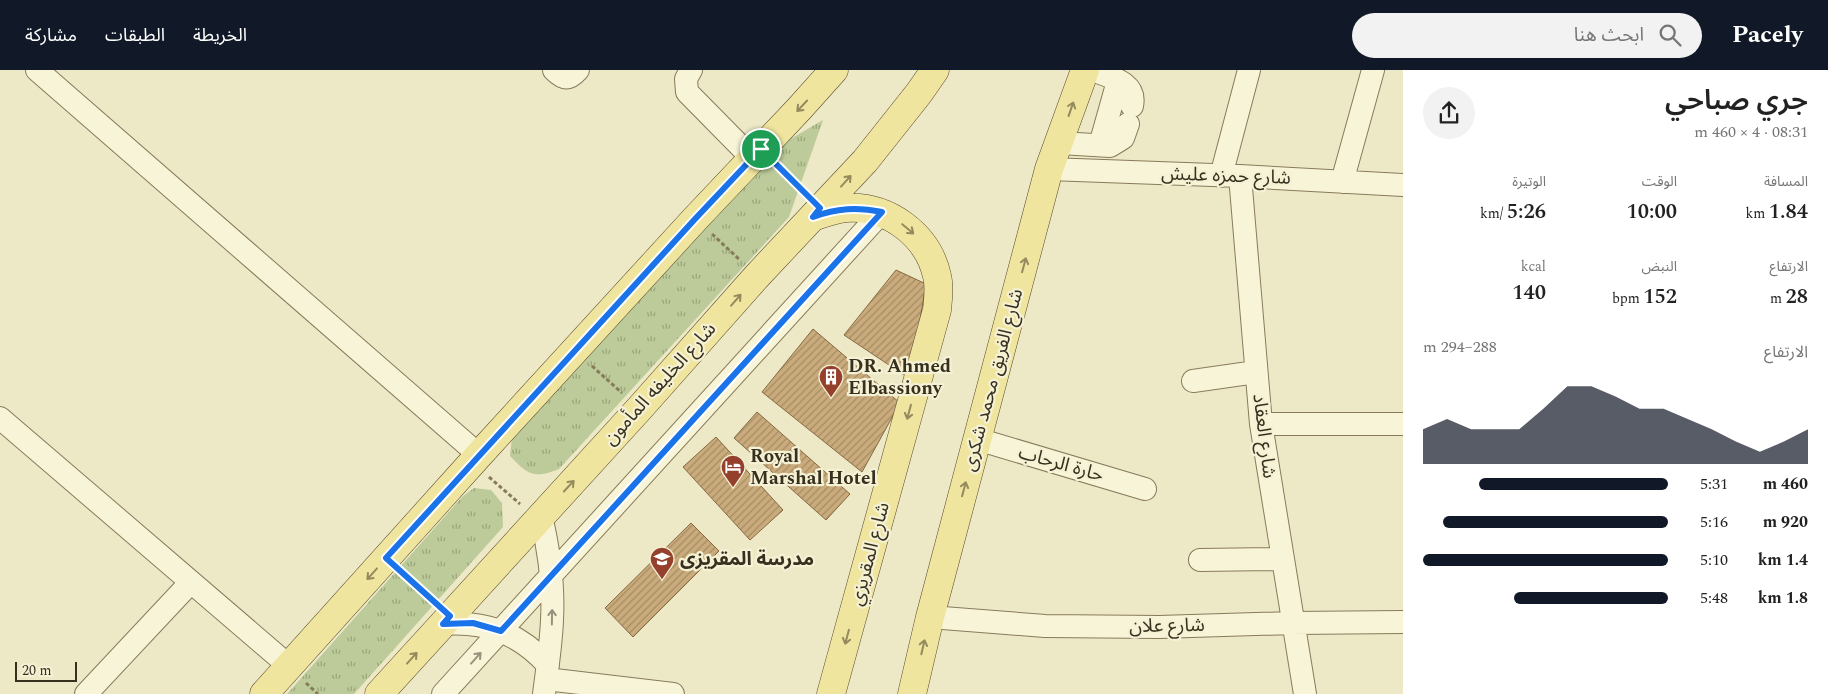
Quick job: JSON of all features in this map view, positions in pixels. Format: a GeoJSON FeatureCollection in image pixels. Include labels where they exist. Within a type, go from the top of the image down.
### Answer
{"type":"FeatureCollection","features":[{"type":"Feature","properties":{"kind":"main road"},"geometry":{"type":"LineString","coordinates":[[264,694],[476,458],[834,70]]}},
{"type":"Feature","properties":{"kind":"main road","name":"شارع الخليفه المأمون"},"geometry":{"type":"LineString","coordinates":[[380,694],[640,409],[758,275],[865,161],[920,93],[935,70]]}},
{"type":"Feature","properties":{"kind":"main road","name":"شارع الفريق محمد شكرى"},"geometry":{"type":"LineString","coordinates":[[912,694],[930,617],[1050,169],[1084,70]]}},
{"type":"Feature","properties":{"kind":"main road","name":"شارع المقريزي"},"geometry":{"type":"LineString","coordinates":[[816,213],[847,208],[865,209],[882,212],[904,226],[923,244],[932,259],[939,293],[937,310],[831,694]]}},
{"type":"Feature","properties":{"kind":"street"},"geometry":{"type":"LineString","coordinates":[[37,70],[476,458]]}},
{"type":"Feature","properties":{"kind":"street"},"geometry":{"type":"LineString","coordinates":[[554,70],[566,79],[571,78],[578,70]]}},
{"type":"Feature","properties":{"kind":"street"},"geometry":{"type":"LineString","coordinates":[[691,70],[686,79],[687,92],[757,154]]}},
{"type":"Feature","properties":{"kind":"street"},"geometry":{"type":"LineString","coordinates":[[1060,144],[1110,146],[1119,141],[1125,134],[1133,98],[1130,88],[1118,80],[1092,70]]}},
{"type":"Feature","properties":{"kind":"street","name":"شارع العقاد"},"geometry":{"type":"LineString","coordinates":[[1249,70],[1231,176],[1261,424],[1305,694]]}},
{"type":"Feature","properties":{"kind":"street"},"geometry":{"type":"LineString","coordinates":[[1342,182],[1373,70]]}},
{"type":"Feature","properties":{"kind":"street"},"geometry":{"type":"LineString","coordinates":[[1100,145],[1118,80]]}},
{"type":"Feature","properties":{"kind":"street","name":"شارع حمزه عليش"},"geometry":{"type":"LineString","coordinates":[[1050,169],[1403,185]]}},
{"type":"Feature","properties":{"kind":"street"},"geometry":{"type":"LineString","coordinates":[[444,694],[882,212]]}},
{"type":"Feature","properties":{"kind":"street"},"geometry":{"type":"LineString","coordinates":[[1193,381],[1256,372]]}},
{"type":"Feature","properties":{"kind":"street"},"geometry":{"type":"LineString","coordinates":[[0,418],[289,666]]}},
{"type":"Feature","properties":{"kind":"street"},"geometry":{"type":"LineString","coordinates":[[1261,424],[1403,424]]}},
{"type":"Feature","properties":{"kind":"street","name":"حارة الرحاب"},"geometry":{"type":"LineString","coordinates":[[977,439],[1145,489]]}},
{"type":"Feature","properties":{"kind":"street"},"geometry":{"type":"LineString","coordinates":[[539,518],[551,576],[552,620],[546,679]]}},
{"type":"Feature","properties":{"kind":"street"},"geometry":{"type":"LineString","coordinates":[[1200,560],[1282,559]]}},
{"type":"Feature","properties":{"kind":"street"},"geometry":{"type":"LineString","coordinates":[[86,694],[191,582]]}},
{"type":"Feature","properties":{"kind":"street","name":"شارع علان"},"geometry":{"type":"LineString","coordinates":[[930,617],[1045,626],[1158,627],[1403,622]]}},
{"type":"Feature","properties":{"kind":"street"},"geometry":{"type":"LineString","coordinates":[[447,620],[473,623],[501,631],[527,645],[546,679]]}},
{"type":"Feature","properties":{"kind":"street"},"geometry":{"type":"LineString","coordinates":[[546,679],[673,694]]}},
{"type":"Feature","properties":{"kind":"path"},"geometry":{"type":"LineString","coordinates":[[757,154],[816,213]]}},
{"type":"Feature","properties":{"kind":"path"},"geometry":{"type":"LineString","coordinates":[[695,219],[758,275]]}},
{"type":"Feature","properties":{"kind":"path"},"geometry":{"type":"LineString","coordinates":[[576,351],[640,409]]}},
{"type":"Feature","properties":{"kind":"path"},"geometry":{"type":"LineString","coordinates":[[476,458],[539,518]]}},
{"type":"Feature","properties":{"kind":"path"},"geometry":{"type":"LineString","coordinates":[[386,558],[447,620]]}},
{"type":"Feature","properties":{"kind":"green space"},"geometry":{"type":"Polygon","coordinates":[[[823,120],[789,217],[559,469],[537,474],[527,471],[522,467],[510,456],[512,437],[780,145],[823,120]]]}},
{"type":"Feature","properties":{"kind":"green space"},"geometry":{"type":"Polygon","coordinates":[[[474,488],[491,490],[502,503],[503,527],[354,694],[287,694],[463,496],[474,488]]]}},
{"type":"Feature","properties":{"kind":"building"},"geometry":{"type":"Polygon","coordinates":[[[896,270],[926,284],[910,379],[844,335],[896,270]]]}},
{"type":"Feature","properties":{"kind":"building","name":"DR. Ahmed Elbassiony"},"geometry":{"type":"Polygon","coordinates":[[[813,329],[900,403],[862,472],[762,392],[813,329]]]}},
{"type":"Feature","properties":{"kind":"building"},"geometry":{"type":"Polygon","coordinates":[[[757,412],[850,494],[826,520],[734,438],[757,412]]]}},
{"type":"Feature","properties":{"kind":"building","name":"Royal Marshal Hotel"},"geometry":{"type":"Polygon","coordinates":[[[716,437],[783,510],[750,540],[683,467],[716,437]]]}},
{"type":"Feature","properties":{"kind":"building","name":"مدرسة المقريزى"},"geometry":{"type":"Polygon","coordinates":[[[691,523],[719,551],[633,637],[605,608],[691,523]]]}},
{"type":"Feature","properties":{"kind":"place","name":"DR. Ahmed Elbassiony"},"geometry":{"type":"Point","coordinates":[831,398]}},
{"type":"Feature","properties":{"kind":"place","name":"Royal Marshal Hotel"},"geometry":{"type":"Point","coordinates":[733,488]}},
{"type":"Feature","properties":{"kind":"place","name":"مدرسة المقريزى"},"geometry":{"type":"Point","coordinates":[662,580]}},
{"type":"Feature","properties":{"kind":"route"},"geometry":{"type":"LineString","coordinates":[[761,149],[820,208],[813,217],[830,210],[847,208],[882,212],[501,631],[473,623],[443,624],[450,616],[386,558],[761,149]]}}]}
